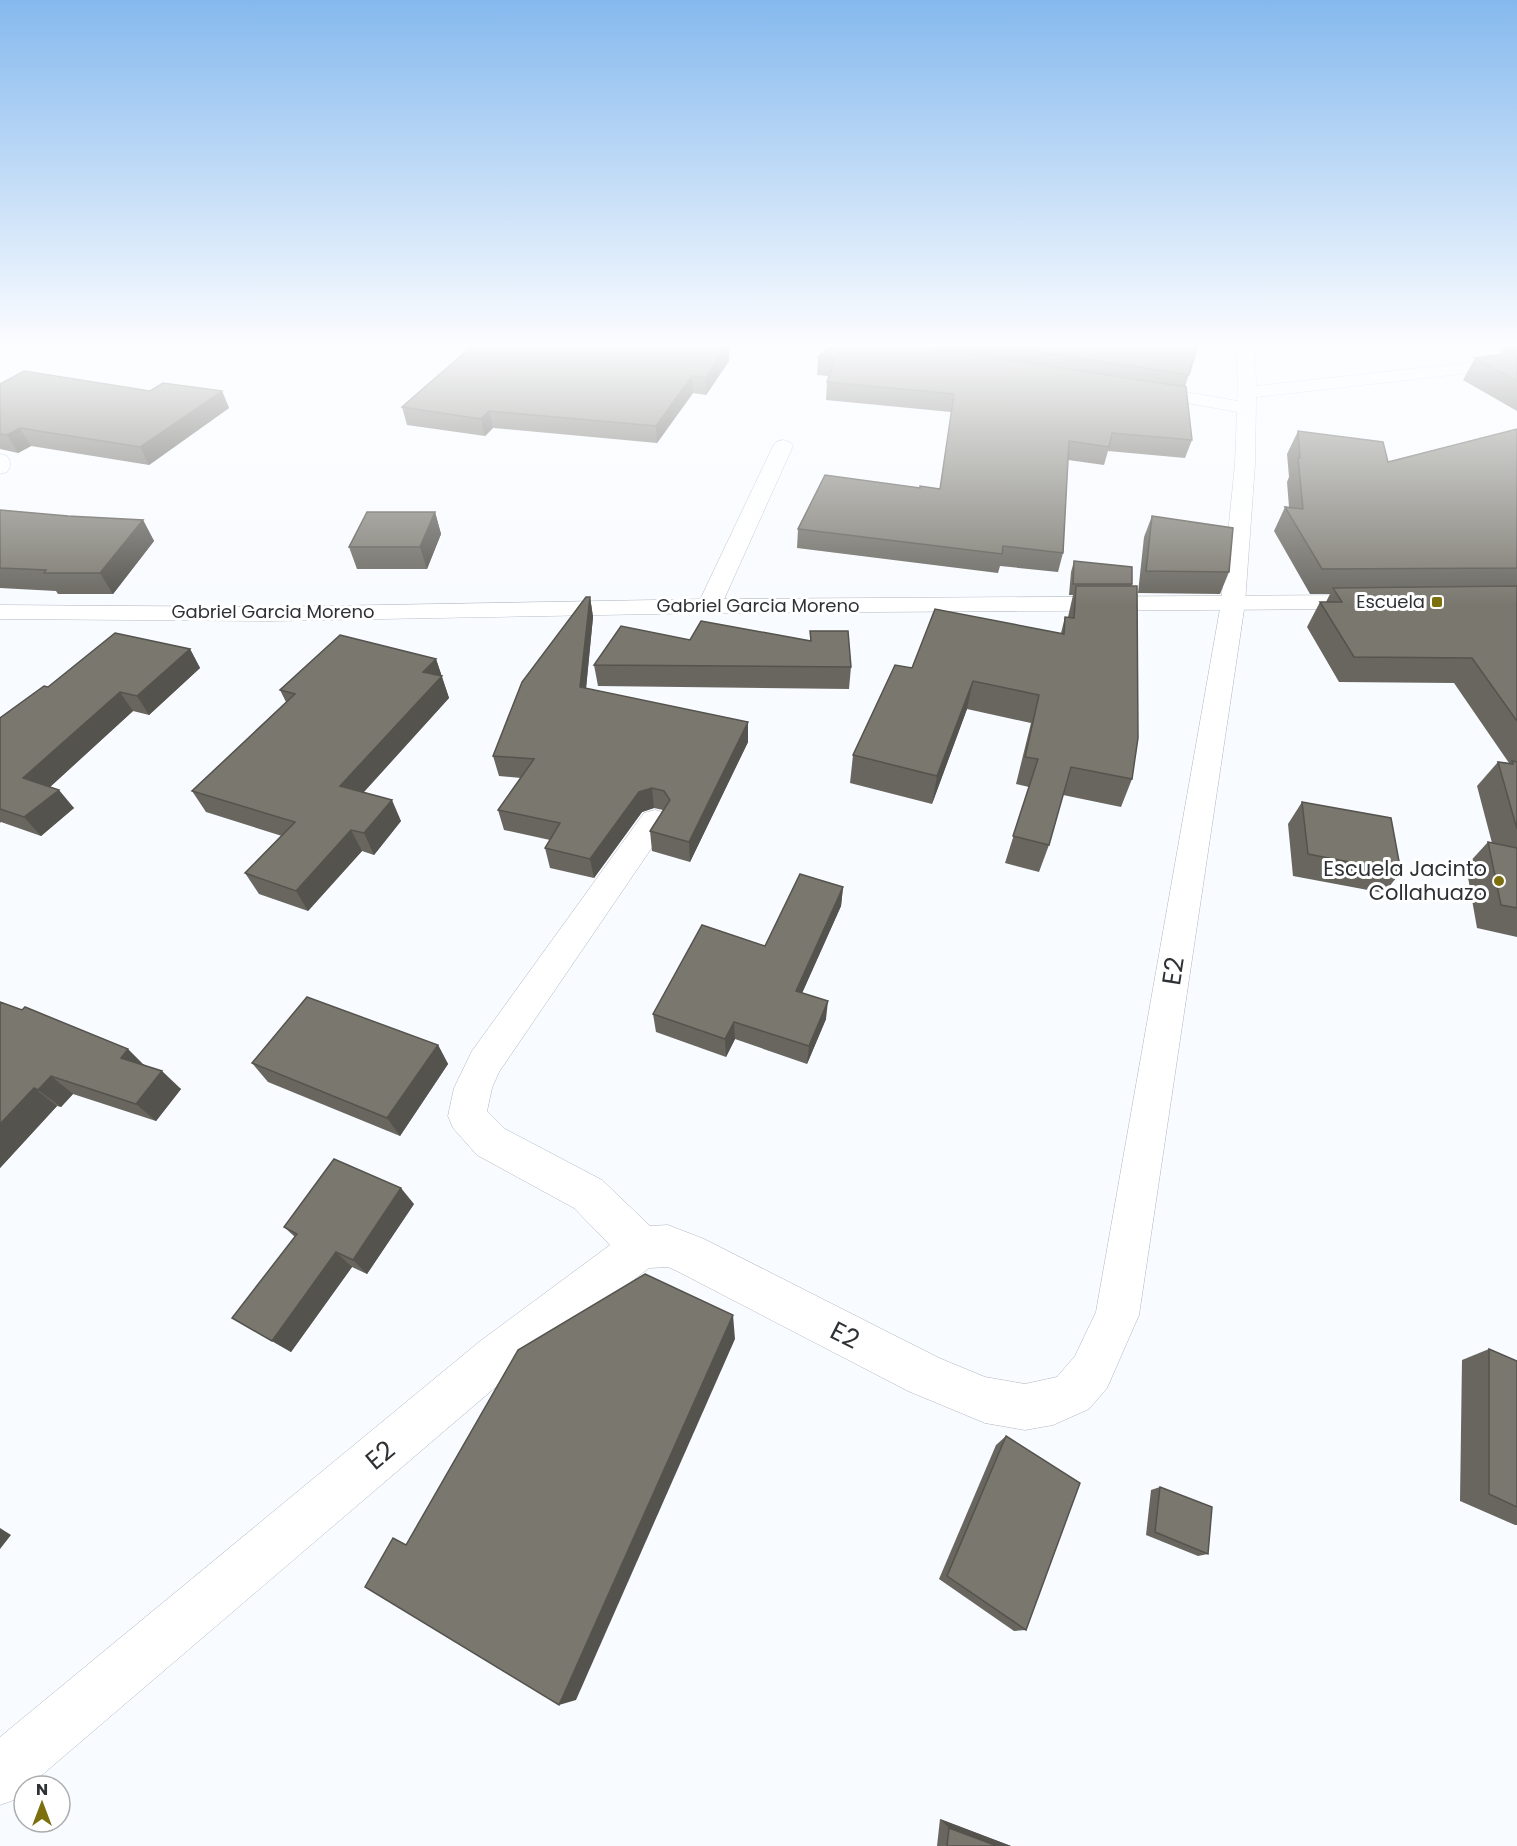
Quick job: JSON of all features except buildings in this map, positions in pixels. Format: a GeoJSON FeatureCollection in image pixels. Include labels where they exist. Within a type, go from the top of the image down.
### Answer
{"type":"FeatureCollection","features":[{"type":"Feature","properties":{"kind":"street","name":"E2"},"geometry":{"type":"LineString","coordinates":[[0,1777],[10,1765],[495,1358],[642,1248],[668,1246],[690,1254],[924,1375],[985,1400],[1025,1407],[1053,1402],[1073,1393],[1091,1372],[1117,1315],[1233,603],[1243,495],[1246,433]]}},
{"type":"Feature","properties":{"kind":"street"},"geometry":{"type":"LineString","coordinates":[[709,606],[783,446]]}},
{"type":"Feature","properties":{"kind":"street"},"geometry":{"type":"LineString","coordinates":[[0,460],[0,468]]}},
{"type":"Feature","properties":{"kind":"street","name":"Gabriel Garcia Moreno"},"geometry":{"type":"LineString","coordinates":[[0,612],[270,614],[709,606],[1389,602]]}},
{"type":"Feature","properties":{"kind":"street"},"geometry":{"type":"LineString","coordinates":[[642,1248],[588,1194],[491,1142],[467,1116],[473,1088],[485,1062],[654,821]]}},
{"type":"Feature","properties":{"kind":"place","name":"Escuela"},"geometry":{"type":"Point","coordinates":[1437,602]}},
{"type":"Feature","properties":{"kind":"place","name":"Escuela Jacinto Collahuazo"},"geometry":{"type":"Point","coordinates":[1499,881]}}]}
